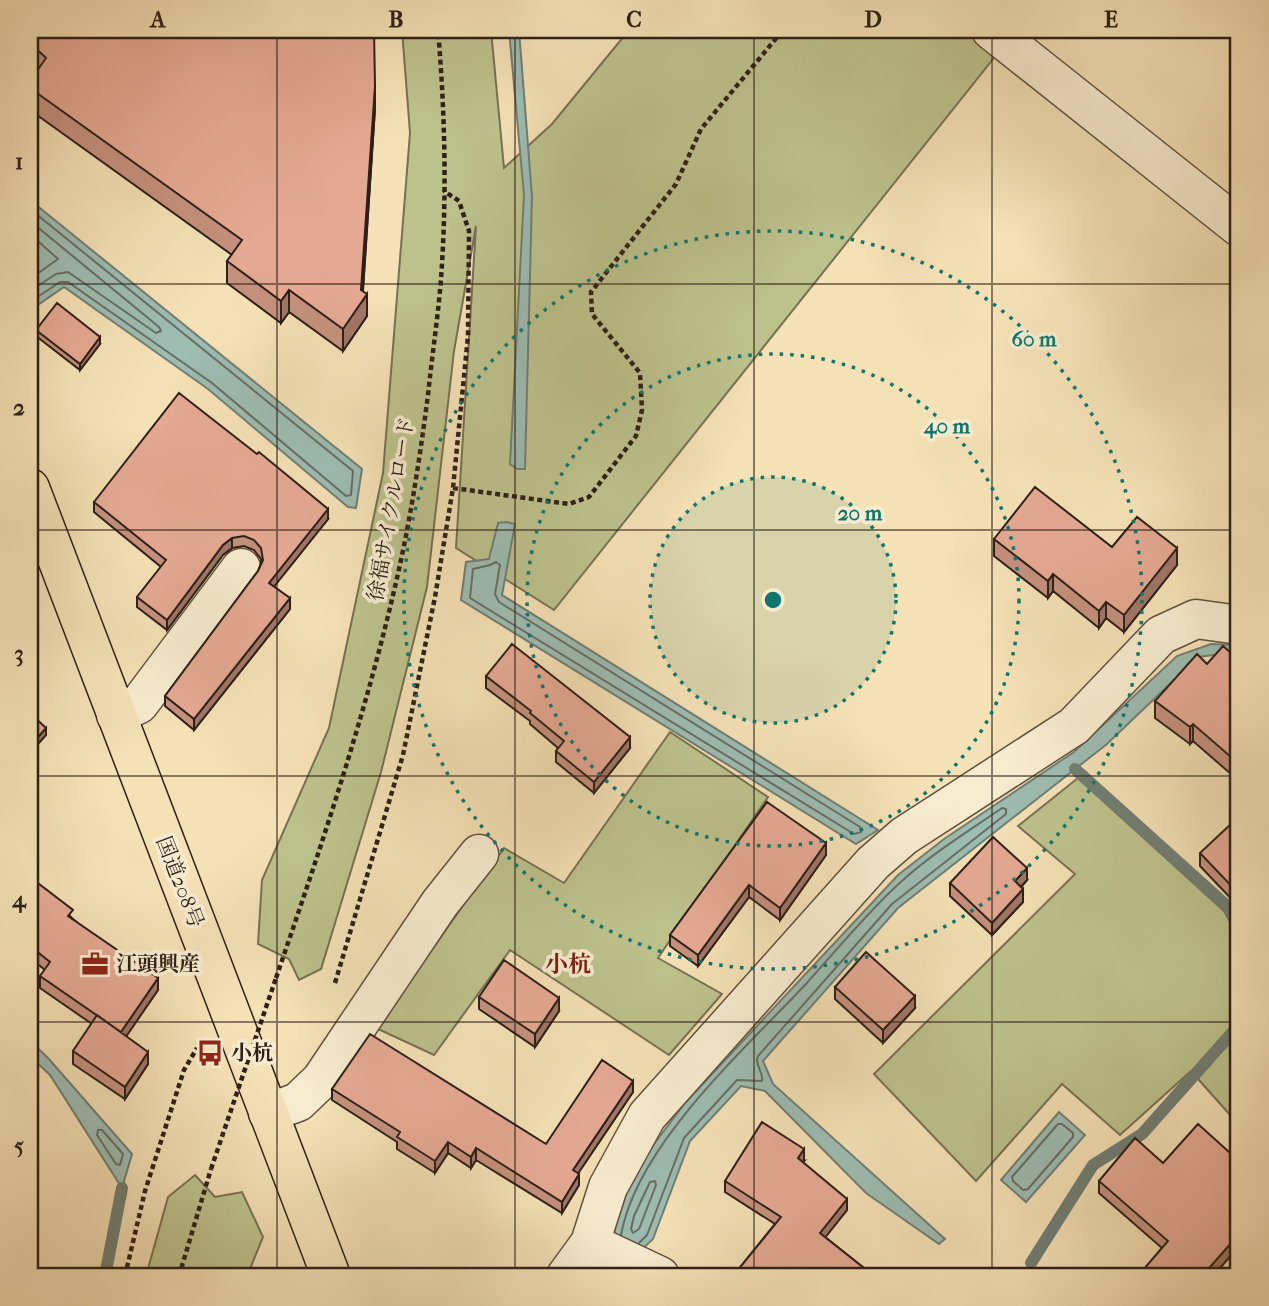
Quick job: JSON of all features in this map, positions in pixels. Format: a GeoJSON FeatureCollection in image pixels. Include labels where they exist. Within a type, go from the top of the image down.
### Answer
{"type":"FeatureCollection","features":[{"type":"Feature","properties":{"kind":"highway","name":"国道208号"},"geometry":{"type":"LineString","coordinates":[[30,488],[331,1276]]}},
{"type":"Feature","properties":{"kind":"street"},"geometry":{"type":"LineString","coordinates":[[991,30],[1239,227]]}},
{"type":"Feature","properties":{"kind":"street"},"geometry":{"type":"LineString","coordinates":[[116,715],[139,704],[241,568]]}},
{"type":"Feature","properties":{"kind":"street"},"geometry":{"type":"LineString","coordinates":[[566,1276],[590,1243],[608,1186],[647,1116],[873,863],[904,836],[1074,726],[1161,635],[1196,619],[1239,624]]}},
{"type":"Feature","properties":{"kind":"street"},"geometry":{"type":"LineString","coordinates":[[268,1113],[298,1102],[321,1080],[440,903],[479,854]]}},
{"type":"Feature","properties":{"kind":"street"},"geometry":{"type":"LineString","coordinates":[[590,1243],[658,1275]]}},
{"type":"Feature","properties":{"kind":"path","name":"徐福サイクルロード"},"geometry":{"type":"LineString","coordinates":[[179,1276],[211,1169],[317,857],[376,663],[398,576],[419,467],[441,278],[443,89],[438,30]]}},
{"type":"Feature","properties":{"kind":"path"},"geometry":{"type":"LineString","coordinates":[[453,488],[569,504],[589,497],[636,436],[642,410],[640,373],[592,314],[592,292],[676,184],[701,129],[783,30]]}},
{"type":"Feature","properties":{"kind":"path"},"geometry":{"type":"LineString","coordinates":[[334,987],[403,755],[435,597],[453,488],[468,336],[469,230],[458,201],[444,191]]}},
{"type":"Feature","properties":{"kind":"path"},"geometry":{"type":"LineString","coordinates":[[125,1276],[145,1191],[184,1070],[197,1048]]}},
{"type":"Feature","properties":{"kind":"green space"},"geometry":{"type":"Polygon","coordinates":[[[402,30],[491,30],[504,168],[552,124],[629,30],[965,30],[997,54],[554,610],[456,548],[476,226],[454,351],[427,587],[381,772],[321,969],[299,980],[289,959],[258,944],[262,880],[329,728],[383,473],[410,133],[402,30]]]}},
{"type":"Feature","properties":{"kind":"green space"},"geometry":{"type":"Polygon","coordinates":[[[670,732],[768,797],[658,958],[722,994],[669,1055],[510,950],[434,1055],[376,1028],[504,848],[564,883],[670,732]]]}},
{"type":"Feature","properties":{"kind":"green space"},"geometry":{"type":"Polygon","coordinates":[[[1078,778],[1224,911],[1239,938],[1239,1125],[1191,1071],[1120,1135],[1062,1084],[976,1181],[874,1074],[1075,874],[1018,826],[1078,778]]]}},
{"type":"Feature","properties":{"kind":"green space"},"geometry":{"type":"Polygon","coordinates":[[[195,1175],[215,1197],[242,1192],[263,1237],[247,1276],[146,1276],[168,1197],[195,1175]]]}},
{"type":"Feature","properties":{"kind":"water"},"geometry":{"type":"Polygon","coordinates":[[[509,30],[519,30],[532,197],[525,469],[517,469],[510,464],[524,195],[509,30]]]}},
{"type":"Feature","properties":{"kind":"water"},"geometry":{"type":"Polygon","coordinates":[[[30,200],[362,469],[356,508],[348,507],[208,389],[64,287],[35,307],[30,316],[30,200]]]}},
{"type":"Feature","properties":{"kind":"water"},"geometry":{"type":"Polygon","coordinates":[[[498,523],[515,524],[502,595],[878,830],[856,844],[461,600],[466,562],[489,559],[498,523]]]}},
{"type":"Feature","properties":{"kind":"water"},"geometry":{"type":"Polygon","coordinates":[[[1211,644],[1235,645],[1239,649],[1239,661],[1229,653],[1198,657],[1107,744],[898,908],[763,1061],[773,1084],[945,1239],[939,1244],[866,1193],[765,1091],[741,1086],[690,1141],[653,1239],[637,1254],[630,1276],[600,1276],[609,1265],[618,1211],[645,1156],[685,1103],[898,875],[944,839],[1074,752],[1177,656],[1211,644]]]}},
{"type":"Feature","properties":{"kind":"water"},"geometry":{"type":"Polygon","coordinates":[[[30,1041],[132,1154],[122,1188],[50,1075],[30,1056],[30,1041]]]}},
{"type":"Feature","properties":{"kind":"water"},"geometry":{"type":"Polygon","coordinates":[[[1059,1112],[1085,1135],[1026,1202],[1001,1180],[1059,1112]]]}},
{"type":"Feature","properties":{"kind":"building"},"geometry":{"type":"Polygon","coordinates":[[[30,30],[374,30],[375,86],[361,290],[367,294],[343,329],[289,290],[281,301],[227,261],[242,240],[30,88],[30,81],[46,58],[30,43],[30,30]]]}},
{"type":"Feature","properties":{"kind":"building"},"geometry":{"type":"Polygon","coordinates":[[[57,303],[100,337],[80,364],[36,330],[57,303]]]}},
{"type":"Feature","properties":{"kind":"building"},"geometry":{"type":"Polygon","coordinates":[[[179,393],[257,454],[259,452],[328,509],[269,583],[290,598],[194,719],[165,696],[258,571],[263,560],[261,548],[254,540],[244,536],[232,538],[223,545],[167,620],[137,597],[166,560],[94,502],[179,393]]]}},
{"type":"Feature","properties":{"kind":"building"},"geometry":{"type":"Polygon","coordinates":[[[1035,487],[1112,547],[1137,517],[1177,548],[1124,615],[1106,602],[1099,611],[1053,574],[1048,581],[994,539],[1035,487]]]}},
{"type":"Feature","properties":{"kind":"building"},"geometry":{"type":"Polygon","coordinates":[[[512,644],[630,737],[594,782],[556,751],[564,741],[486,676],[512,644]]]}},
{"type":"Feature","properties":{"kind":"building"},"geometry":{"type":"Polygon","coordinates":[[[1223,646],[1239,660],[1239,764],[1193,724],[1190,727],[1155,701],[1197,654],[1207,664],[1223,646]]]}},
{"type":"Feature","properties":{"kind":"building"},"geometry":{"type":"Polygon","coordinates":[[[30,659],[37,666],[30,673],[30,659]]]}},
{"type":"Feature","properties":{"kind":"building"},"geometry":{"type":"Polygon","coordinates":[[[30,713],[46,728],[30,746],[30,713]]]}},
{"type":"Feature","properties":{"kind":"building"},"geometry":{"type":"Polygon","coordinates":[[[767,802],[826,843],[780,908],[749,885],[698,955],[670,935],[767,802]]]}},
{"type":"Feature","properties":{"kind":"building"},"geometry":{"type":"Polygon","coordinates":[[[1232,823],[1239,831],[1239,894],[1200,853],[1232,823]]]}},
{"type":"Feature","properties":{"kind":"building"},"geometry":{"type":"Polygon","coordinates":[[[993,837],[1027,868],[1015,881],[1023,889],[992,923],[950,883],[993,837]]]}},
{"type":"Feature","properties":{"kind":"building"},"geometry":{"type":"Polygon","coordinates":[[[30,877],[73,910],[68,916],[158,978],[121,1032],[40,976],[50,962],[30,946],[30,877]]]}},
{"type":"Feature","properties":{"kind":"building"},"geometry":{"type":"Polygon","coordinates":[[[866,952],[915,996],[883,1030],[835,987],[866,952]]]}},
{"type":"Feature","properties":{"kind":"building"},"geometry":{"type":"Polygon","coordinates":[[[504,960],[559,998],[535,1034],[479,997],[504,960]]]}},
{"type":"Feature","properties":{"kind":"building"},"geometry":{"type":"Polygon","coordinates":[[[97,1015],[148,1052],[125,1087],[73,1051],[97,1015]]]}},
{"type":"Feature","properties":{"kind":"building"},"geometry":{"type":"Polygon","coordinates":[[[370,1034],[546,1144],[602,1060],[633,1081],[573,1170],[579,1174],[562,1202],[476,1148],[471,1157],[448,1142],[435,1161],[397,1137],[400,1132],[332,1089],[370,1034]]]}},
{"type":"Feature","properties":{"kind":"building"},"geometry":{"type":"Polygon","coordinates":[[[762,1122],[804,1149],[798,1158],[847,1199],[820,1233],[874,1276],[806,1276],[796,1268],[790,1276],[733,1276],[781,1217],[725,1181],[762,1122]]]}},
{"type":"Feature","properties":{"kind":"building"},"geometry":{"type":"Polygon","coordinates":[[[1198,1124],[1239,1161],[1239,1234],[1202,1276],[1138,1276],[1168,1241],[1099,1181],[1135,1138],[1163,1163],[1198,1124]]]}},
{"type":"Feature","properties":{"kind":"building"},"geometry":{"type":"Polygon","coordinates":[[[485,1268],[500,1276],[480,1276],[485,1268]]]}},
{"type":"Feature","properties":{"kind":"waterway"},"geometry":{"type":"LineString","coordinates":[[1075,769],[1227,906],[1239,927]]}},
{"type":"Feature","properties":{"kind":"waterway"},"geometry":{"type":"LineString","coordinates":[[1031,1263],[1093,1165],[1142,1134],[1239,1025]]}},
{"type":"Feature","properties":{"kind":"waterway"},"geometry":{"type":"LineString","coordinates":[[105,1276],[122,1188]]}},
{"type":"Feature","properties":{"kind":"place","name":"江頭興産"},"geometry":{"type":"Point","coordinates":[95,964]}},
{"type":"Feature","properties":{"kind":"place","name":"小杭"},"geometry":{"type":"Point","coordinates":[210,1053]}},
{"type":"Feature","properties":{"kind":"district","name":"小杭"},"geometry":{"type":"Point","coordinates":[568,964]}}]}
